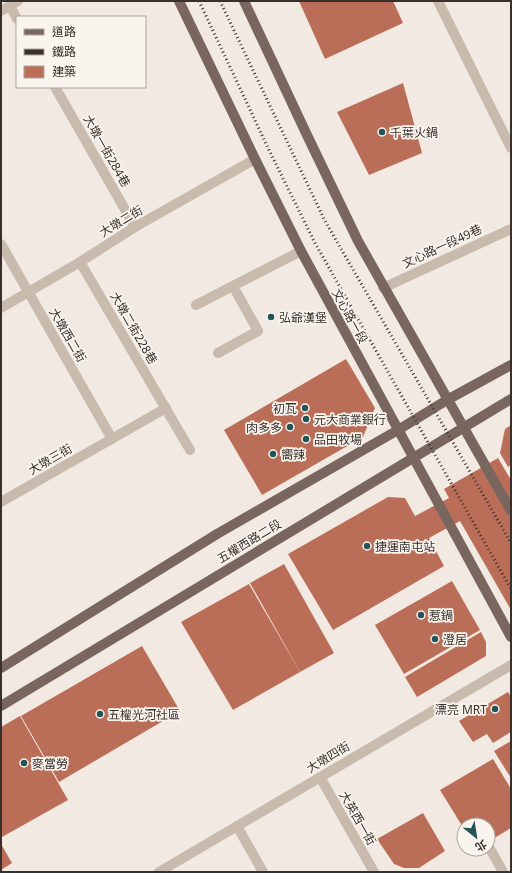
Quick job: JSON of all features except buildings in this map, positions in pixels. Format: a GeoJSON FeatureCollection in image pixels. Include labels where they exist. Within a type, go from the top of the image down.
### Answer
{"type":"FeatureCollection","features":[{"type":"Feature","properties":{"kind":"main road","name":"文心路一段"},"geometry":{"type":"LineString","coordinates":[[180,1],[301,252],[511,637]]}},
{"type":"Feature","properties":{"kind":"main road"},"geometry":{"type":"LineString","coordinates":[[244,1],[358,242],[511,511]]}},
{"type":"Feature","properties":{"kind":"main road","name":"五權西路二段"},"geometry":{"type":"LineString","coordinates":[[1,668],[224,530],[398,430],[447,400],[511,365]]}},
{"type":"Feature","properties":{"kind":"main road","name":"五權西路二段"},"geometry":{"type":"LineString","coordinates":[[1,706],[511,399]]}},
{"type":"Feature","properties":{"kind":"street"},"geometry":{"type":"LineString","coordinates":[[438,1],[511,148]]}},
{"type":"Feature","properties":{"kind":"street"},"geometry":{"type":"LineString","coordinates":[[10,6],[16,17]]}},
{"type":"Feature","properties":{"kind":"street","name":"大墩一街284巷"},"geometry":{"type":"LineString","coordinates":[[57,88],[135,227]]}},
{"type":"Feature","properties":{"kind":"street","name":"大墩二街"},"geometry":{"type":"LineString","coordinates":[[1,308],[80,262],[135,227],[255,159]]}},
{"type":"Feature","properties":{"kind":"street","name":"文心路一段49巷"},"geometry":{"type":"LineString","coordinates":[[383,288],[511,229]]}},
{"type":"Feature","properties":{"kind":"street","name":"大墩西二街"},"geometry":{"type":"LineString","coordinates":[[1,244],[112,439]]}},
{"type":"Feature","properties":{"kind":"street"},"geometry":{"type":"LineString","coordinates":[[196,305],[301,252]]}},
{"type":"Feature","properties":{"kind":"street","name":"大墩二街228巷"},"geometry":{"type":"LineString","coordinates":[[80,262],[190,450]]}},
{"type":"Feature","properties":{"kind":"street"},"geometry":{"type":"LineString","coordinates":[[218,353],[258,332],[233,286]]}},
{"type":"Feature","properties":{"kind":"street"},"geometry":{"type":"LineString","coordinates":[[112,439],[166,408]]}},
{"type":"Feature","properties":{"kind":"street","name":"大墩三街"},"geometry":{"type":"LineString","coordinates":[[1,502],[112,439]]}},
{"type":"Feature","properties":{"kind":"street","name":"大墩四街"},"geometry":{"type":"LineString","coordinates":[[159,872],[511,665]]}},
{"type":"Feature","properties":{"kind":"street","name":"大英西一街"},"geometry":{"type":"LineString","coordinates":[[320,778],[374,872]]}},
{"type":"Feature","properties":{"kind":"street"},"geometry":{"type":"LineString","coordinates":[[237,826],[263,872]]}},
{"type":"Feature","properties":{"kind":"street"},"geometry":{"type":"LineString","coordinates":[[495,857],[503,872]]}},
{"type":"Feature","properties":{"kind":"railway"},"geometry":{"type":"LineString","coordinates":[[199,1],[269,150],[315,243],[511,589]]}},
{"type":"Feature","properties":{"kind":"railway"},"geometry":{"type":"LineString","coordinates":[[220,1],[325,221],[511,543]]}},
{"type":"Feature","properties":{"kind":"place","name":"千葉火鍋"},"geometry":{"type":"Point","coordinates":[382,132]}},
{"type":"Feature","properties":{"kind":"place","name":"弘爺漢堡"},"geometry":{"type":"Point","coordinates":[271,317]}},
{"type":"Feature","properties":{"kind":"place","name":"初瓦"},"geometry":{"type":"Point","coordinates":[305,408]}},
{"type":"Feature","properties":{"kind":"place","name":"元大商業銀行"},"geometry":{"type":"Point","coordinates":[306,419]}},
{"type":"Feature","properties":{"kind":"place","name":"肉多多"},"geometry":{"type":"Point","coordinates":[290,427]}},
{"type":"Feature","properties":{"kind":"place","name":"品田牧場"},"geometry":{"type":"Point","coordinates":[306,439]}},
{"type":"Feature","properties":{"kind":"place","name":"嚮辣"},"geometry":{"type":"Point","coordinates":[273,454]}},
{"type":"Feature","properties":{"kind":"place","name":"捷運南屯站"},"geometry":{"type":"Point","coordinates":[367,546]}},
{"type":"Feature","properties":{"kind":"place","name":"惹鍋"},"geometry":{"type":"Point","coordinates":[421,615]}},
{"type":"Feature","properties":{"kind":"place","name":"澄居"},"geometry":{"type":"Point","coordinates":[435,639]}},
{"type":"Feature","properties":{"kind":"place","name":"漂亮 MRT"},"geometry":{"type":"Point","coordinates":[495,709]}},
{"type":"Feature","properties":{"kind":"place","name":"五權光河社區"},"geometry":{"type":"Point","coordinates":[100,714]}},
{"type":"Feature","properties":{"kind":"place","name":"麥當勞"},"geometry":{"type":"Point","coordinates":[24,763]}}]}
